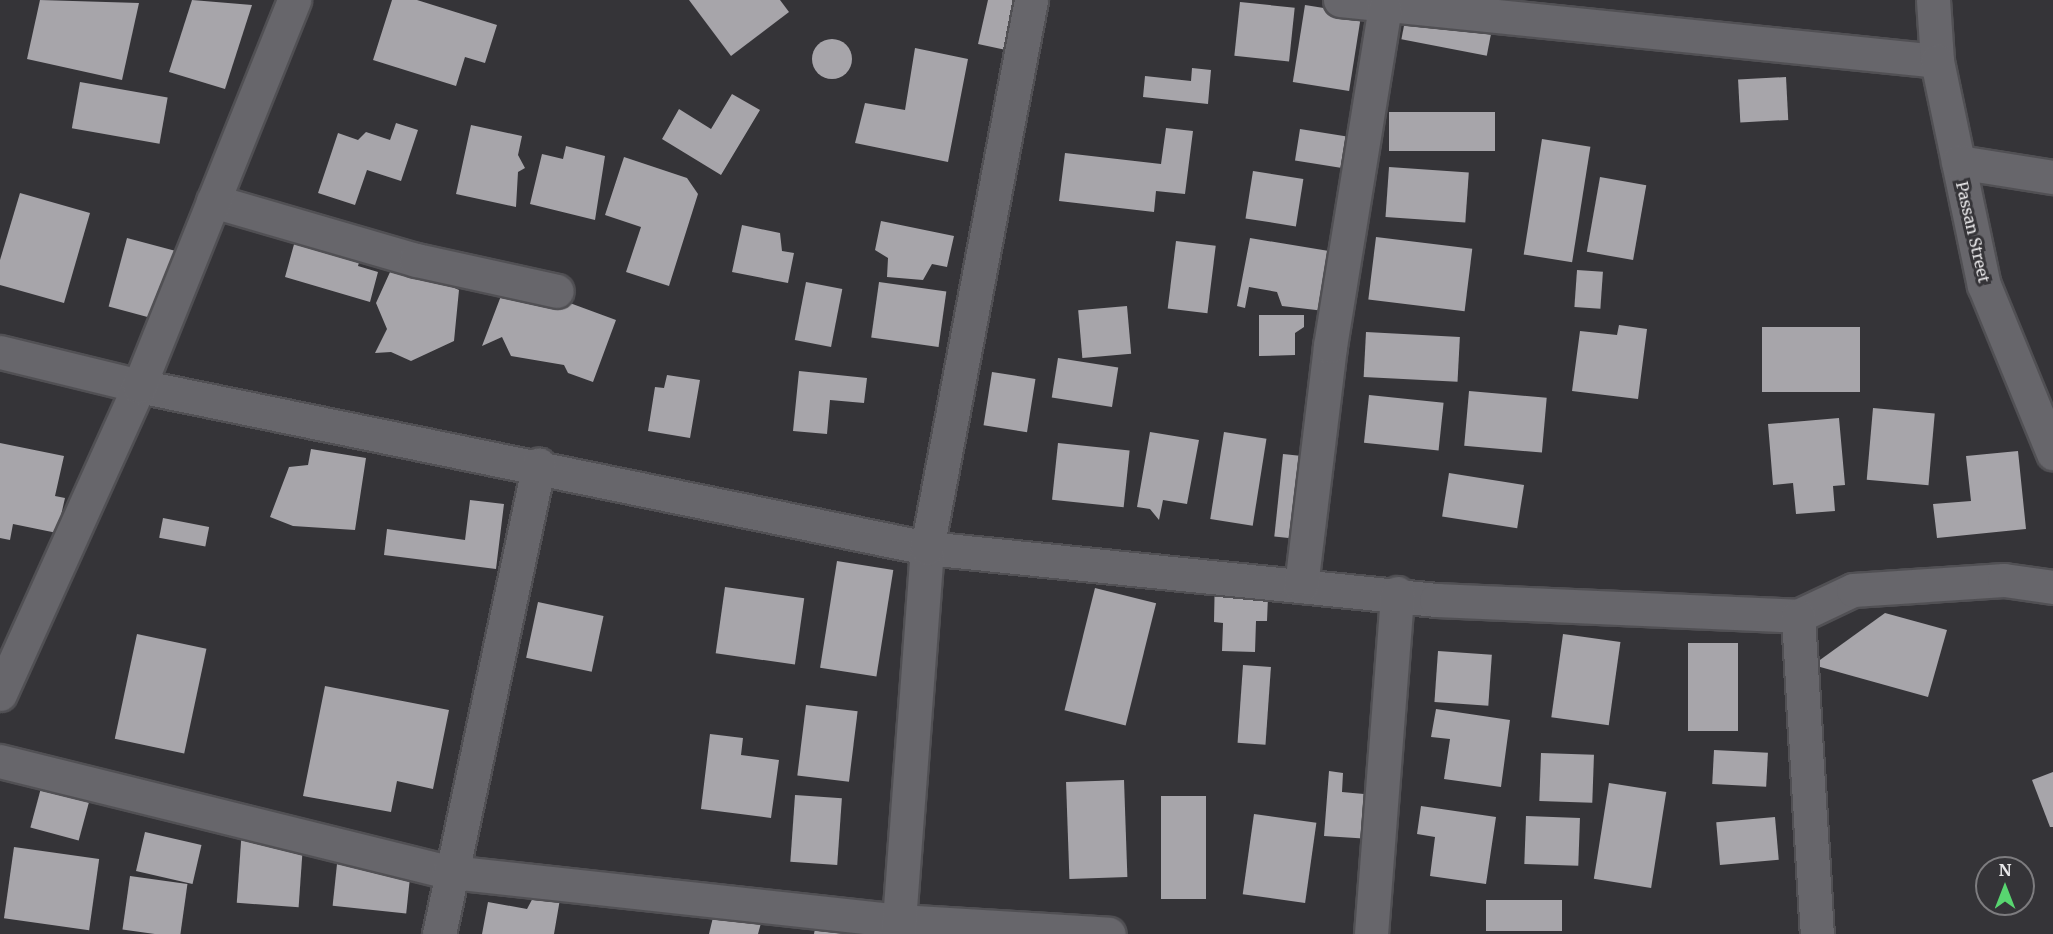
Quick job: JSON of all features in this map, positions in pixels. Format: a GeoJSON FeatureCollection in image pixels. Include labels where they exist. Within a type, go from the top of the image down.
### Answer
{"type":"FeatureCollection","features":[{"type":"Feature","properties":{"kind":"street"},"geometry":{"type":"LineString","coordinates":[[0,694],[139,386],[294,0]]}},
{"type":"Feature","properties":{"kind":"street"},"geometry":{"type":"LineString","coordinates":[[898,928],[927,548],[1031,0]]}},
{"type":"Feature","properties":{"kind":"street"},"geometry":{"type":"LineString","coordinates":[[1340,0],[1385,8],[1937,61]]}},
{"type":"Feature","properties":{"kind":"street","name":"Passan Street"},"geometry":{"type":"LineString","coordinates":[[1933,0],[1937,61],[1984,285],[2053,453]]}},
{"type":"Feature","properties":{"kind":"street"},"geometry":{"type":"LineString","coordinates":[[1301,586],[1330,346],[1385,8]]}},
{"type":"Feature","properties":{"kind":"street"},"geometry":{"type":"LineString","coordinates":[[1958,162],[2053,177]]}},
{"type":"Feature","properties":{"kind":"street"},"geometry":{"type":"LineString","coordinates":[[213,201],[416,260],[557,291]]}},
{"type":"Feature","properties":{"kind":"street"},"geometry":{"type":"LineString","coordinates":[[0,352],[139,386],[539,465],[927,548],[1301,586],[1397,593],[1436,600],[1798,616],[1853,590],[2004,580],[2053,588]]}},
{"type":"Feature","properties":{"kind":"street"},"geometry":{"type":"LineString","coordinates":[[439,934],[450,872],[539,465]]}},
{"type":"Feature","properties":{"kind":"street"},"geometry":{"type":"LineString","coordinates":[[1371,934],[1397,593]]}},
{"type":"Feature","properties":{"kind":"street"},"geometry":{"type":"LineString","coordinates":[[1798,616],[1817,934]]}},
{"type":"Feature","properties":{"kind":"street"},"geometry":{"type":"LineString","coordinates":[[0,761],[450,872],[898,928],[1109,934]]}},
{"type":"Feature","properties":{"kind":"building"},"geometry":{"type":"Polygon","coordinates":[[[40,0],[139,3],[122,80],[27,59],[40,0]]]}},
{"type":"Feature","properties":{"kind":"building"},"geometry":{"type":"Polygon","coordinates":[[[192,0],[252,5],[225,89],[169,72],[192,0]]]}},
{"type":"Feature","properties":{"kind":"building"},"geometry":{"type":"Polygon","coordinates":[[[392,0],[417,0],[497,25],[485,63],[465,57],[456,86],[373,60],[392,0]]]}},
{"type":"Feature","properties":{"kind":"building"},"geometry":{"type":"Polygon","coordinates":[[[689,0],[780,0],[789,12],[731,56],[689,0]]]}},
{"type":"Feature","properties":{"kind":"building"},"geometry":{"type":"Polygon","coordinates":[[[988,0],[1018,0],[1006,50],[978,44],[988,0]]]}},
{"type":"Feature","properties":{"kind":"building"},"geometry":{"type":"Polygon","coordinates":[[[1409,0],[1494,17],[1487,56],[1401,39],[1409,0]]]}},
{"type":"Feature","properties":{"kind":"building"},"geometry":{"type":"Polygon","coordinates":[[[1240,2],[1295,8],[1289,61],[1234,56],[1240,2]]]}},
{"type":"Feature","properties":{"kind":"building"},"geometry":{"type":"Polygon","coordinates":[[[1305,5],[1361,14],[1349,91],[1293,82],[1305,5]]]}},
{"type":"Feature","properties":{"kind":"building"},"geometry":{"type":"Polygon","coordinates":[[[832,39],[846,45],[852,59],[846,73],[832,79],[818,73],[812,59],[818,45],[832,39]]]}},
{"type":"Feature","properties":{"kind":"building"},"geometry":{"type":"Polygon","coordinates":[[[915,48],[968,59],[948,162],[855,143],[865,103],[905,110],[915,48]]]}},
{"type":"Feature","properties":{"kind":"building"},"geometry":{"type":"Polygon","coordinates":[[[1192,68],[1211,70],[1208,104],[1143,97],[1145,76],[1191,81],[1192,68]]]}},
{"type":"Feature","properties":{"kind":"building"},"geometry":{"type":"Polygon","coordinates":[[[1786,77],[1788,120],[1740,122],[1738,80],[1786,77]]]}},
{"type":"Feature","properties":{"kind":"building"},"geometry":{"type":"Polygon","coordinates":[[[80,82],[168,97],[159,144],[72,128],[80,82]]]}},
{"type":"Feature","properties":{"kind":"building"},"geometry":{"type":"Polygon","coordinates":[[[732,94],[760,110],[721,175],[662,139],[679,109],[711,129],[732,94]]]}},
{"type":"Feature","properties":{"kind":"building"},"geometry":{"type":"Polygon","coordinates":[[[1389,112],[1495,112],[1495,151],[1389,151],[1389,112]]]}},
{"type":"Feature","properties":{"kind":"building"},"geometry":{"type":"Polygon","coordinates":[[[396,123],[418,130],[401,181],[367,170],[355,205],[318,193],[338,133],[358,140],[366,132],[390,140],[396,123]]]}},
{"type":"Feature","properties":{"kind":"building"},"geometry":{"type":"Polygon","coordinates":[[[471,125],[522,136],[518,155],[525,168],[518,172],[516,207],[456,194],[471,125]]]}},
{"type":"Feature","properties":{"kind":"building"},"geometry":{"type":"Polygon","coordinates":[[[1166,128],[1193,131],[1185,194],[1156,191],[1154,212],[1059,201],[1065,153],[1161,164],[1166,128]]]}},
{"type":"Feature","properties":{"kind":"building"},"geometry":{"type":"Polygon","coordinates":[[[1300,129],[1345,136],[1340,168],[1295,161],[1300,129]]]}},
{"type":"Feature","properties":{"kind":"building"},"geometry":{"type":"Polygon","coordinates":[[[1542,139],[1590,147],[1572,262],[1524,255],[1542,139]]]}},
{"type":"Feature","properties":{"kind":"building"},"geometry":{"type":"Polygon","coordinates":[[[566,146],[605,156],[595,220],[530,204],[542,154],[563,159],[566,146]]]}},
{"type":"Feature","properties":{"kind":"building"},"geometry":{"type":"Polygon","coordinates":[[[624,157],[687,178],[698,194],[669,286],[626,272],[641,227],[605,215],[624,157]]]}},
{"type":"Feature","properties":{"kind":"building"},"geometry":{"type":"Polygon","coordinates":[[[1389,167],[1469,173],[1465,222],[1386,217],[1389,167]]]}},
{"type":"Feature","properties":{"kind":"building"},"geometry":{"type":"Polygon","coordinates":[[[1253,171],[1303,179],[1296,226],[1245,218],[1253,171]]]}},
{"type":"Feature","properties":{"kind":"building"},"geometry":{"type":"Polygon","coordinates":[[[1600,177],[1646,185],[1633,260],[1587,252],[1600,177]]]}},
{"type":"Feature","properties":{"kind":"building"},"geometry":{"type":"Polygon","coordinates":[[[20,193],[90,213],[64,303],[0,285],[0,260],[20,193]]]}},
{"type":"Feature","properties":{"kind":"building"},"geometry":{"type":"Polygon","coordinates":[[[301,219],[366,238],[358,266],[378,272],[370,302],[285,277],[301,219]]]}},
{"type":"Feature","properties":{"kind":"building"},"geometry":{"type":"Polygon","coordinates":[[[881,221],[954,236],[947,267],[932,264],[923,280],[887,277],[888,258],[875,250],[881,221]]]}},
{"type":"Feature","properties":{"kind":"building"},"geometry":{"type":"Polygon","coordinates":[[[742,225],[780,233],[782,251],[794,253],[788,283],[732,272],[742,225]]]}},
{"type":"Feature","properties":{"kind":"building"},"geometry":{"type":"Polygon","coordinates":[[[1376,237],[1472,249],[1465,311],[1368,300],[1376,237]]]}},
{"type":"Feature","properties":{"kind":"building"},"geometry":{"type":"Polygon","coordinates":[[[127,238],[193,256],[174,324],[109,307],[127,238]]]}},
{"type":"Feature","properties":{"kind":"building"},"geometry":{"type":"Polygon","coordinates":[[[1250,238],[1341,253],[1333,312],[1282,306],[1277,292],[1249,287],[1245,308],[1237,306],[1250,238]]]}},
{"type":"Feature","properties":{"kind":"building"},"geometry":{"type":"Polygon","coordinates":[[[1176,241],[1216,246],[1207,313],[1168,308],[1176,241]]]}},
{"type":"Feature","properties":{"kind":"building"},"geometry":{"type":"Polygon","coordinates":[[[395,261],[459,290],[454,341],[411,361],[391,352],[375,353],[387,329],[376,303],[395,261]]]}},
{"type":"Feature","properties":{"kind":"building"},"geometry":{"type":"Polygon","coordinates":[[[1577,270],[1603,272],[1600,309],[1574,307],[1577,270]]]}},
{"type":"Feature","properties":{"kind":"building"},"geometry":{"type":"Polygon","coordinates":[[[507,280],[616,320],[593,382],[568,373],[564,365],[511,356],[502,337],[482,346],[507,280]]]}},
{"type":"Feature","properties":{"kind":"building"},"geometry":{"type":"Polygon","coordinates":[[[806,282],[842,289],[831,347],[795,340],[806,282]]]}},
{"type":"Feature","properties":{"kind":"building"},"geometry":{"type":"Polygon","coordinates":[[[879,282],[946,291],[939,347],[871,337],[879,282]]]}},
{"type":"Feature","properties":{"kind":"building"},"geometry":{"type":"Polygon","coordinates":[[[1127,306],[1131,354],[1082,358],[1078,310],[1127,306]]]}},
{"type":"Feature","properties":{"kind":"building"},"geometry":{"type":"Polygon","coordinates":[[[1259,315],[1304,315],[1304,327],[1295,333],[1295,355],[1259,356],[1259,315]]]}},
{"type":"Feature","properties":{"kind":"building"},"geometry":{"type":"Polygon","coordinates":[[[1619,325],[1647,329],[1638,399],[1572,391],[1580,331],[1617,335],[1619,325]]]}},
{"type":"Feature","properties":{"kind":"building"},"geometry":{"type":"Polygon","coordinates":[[[1762,327],[1860,327],[1860,392],[1762,392],[1762,327]]]}},
{"type":"Feature","properties":{"kind":"building"},"geometry":{"type":"Polygon","coordinates":[[[1366,332],[1460,337],[1458,382],[1364,377],[1366,332]]]}},
{"type":"Feature","properties":{"kind":"building"},"geometry":{"type":"Polygon","coordinates":[[[1058,358],[1118,368],[1112,407],[1052,398],[1058,358]]]}},
{"type":"Feature","properties":{"kind":"building"},"geometry":{"type":"Polygon","coordinates":[[[799,371],[867,378],[864,403],[830,400],[827,434],[793,431],[799,371]]]}},
{"type":"Feature","properties":{"kind":"building"},"geometry":{"type":"Polygon","coordinates":[[[992,372],[1035,379],[1027,432],[984,425],[992,372]]]}},
{"type":"Feature","properties":{"kind":"building"},"geometry":{"type":"Polygon","coordinates":[[[667,375],[700,380],[690,438],[648,431],[655,387],[664,388],[667,375]]]}},
{"type":"Feature","properties":{"kind":"building"},"geometry":{"type":"Polygon","coordinates":[[[1469,391],[1547,398],[1542,453],[1464,446],[1469,391]]]}},
{"type":"Feature","properties":{"kind":"building"},"geometry":{"type":"Polygon","coordinates":[[[1369,395],[1444,403],[1439,451],[1364,443],[1369,395]]]}},
{"type":"Feature","properties":{"kind":"building"},"geometry":{"type":"Polygon","coordinates":[[[1873,408],[1935,413],[1928,485],[1867,480],[1873,408]]]}},
{"type":"Feature","properties":{"kind":"building"},"geometry":{"type":"Polygon","coordinates":[[[1839,418],[1845,485],[1833,486],[1835,511],[1796,514],[1793,483],[1773,485],[1768,424],[1839,418]]]}},
{"type":"Feature","properties":{"kind":"building"},"geometry":{"type":"Polygon","coordinates":[[[1150,432],[1199,440],[1187,504],[1163,500],[1159,520],[1150,509],[1137,507],[1150,432]]]}},
{"type":"Feature","properties":{"kind":"building"},"geometry":{"type":"Polygon","coordinates":[[[1224,432],[1266,439],[1253,526],[1210,519],[1224,432]]]}},
{"type":"Feature","properties":{"kind":"building"},"geometry":{"type":"Polygon","coordinates":[[[0,443],[64,456],[55,496],[65,498],[57,533],[13,524],[10,540],[0,538],[0,443]]]}},
{"type":"Feature","properties":{"kind":"building"},"geometry":{"type":"Polygon","coordinates":[[[1058,443],[1130,451],[1124,507],[1052,500],[1058,443]]]}},
{"type":"Feature","properties":{"kind":"building"},"geometry":{"type":"Polygon","coordinates":[[[311,449],[366,458],[355,530],[293,526],[270,517],[289,467],[308,465],[311,449]]]}},
{"type":"Feature","properties":{"kind":"building"},"geometry":{"type":"Polygon","coordinates":[[[2018,451],[2026,529],[1937,538],[1933,504],[1971,501],[1966,456],[2018,451]]]}},
{"type":"Feature","properties":{"kind":"building"},"geometry":{"type":"Polygon","coordinates":[[[1283,454],[1302,456],[1293,539],[1274,537],[1283,454]]]}},
{"type":"Feature","properties":{"kind":"building"},"geometry":{"type":"Polygon","coordinates":[[[1449,473],[1524,485],[1517,528],[1442,516],[1449,473]]]}},
{"type":"Feature","properties":{"kind":"building"},"geometry":{"type":"Polygon","coordinates":[[[470,500],[504,504],[496,569],[384,555],[387,529],[465,540],[470,500]]]}},
{"type":"Feature","properties":{"kind":"building"},"geometry":{"type":"Polygon","coordinates":[[[163,518],[209,527],[205,547],[159,538],[163,518]]]}},
{"type":"Feature","properties":{"kind":"building"},"geometry":{"type":"Polygon","coordinates":[[[837,561],[893,570],[876,677],[820,668],[837,561]]]}},
{"type":"Feature","properties":{"kind":"building"},"geometry":{"type":"Polygon","coordinates":[[[1215,572],[1269,573],[1267,621],[1256,621],[1255,652],[1222,651],[1223,623],[1214,622],[1215,572]]]}},
{"type":"Feature","properties":{"kind":"building"},"geometry":{"type":"Polygon","coordinates":[[[725,587],[804,598],[795,664],[716,653],[725,587]]]}},
{"type":"Feature","properties":{"kind":"building"},"geometry":{"type":"Polygon","coordinates":[[[1095,588],[1156,603],[1126,725],[1065,710],[1095,588]]]}},
{"type":"Feature","properties":{"kind":"building"},"geometry":{"type":"Polygon","coordinates":[[[538,602],[604,616],[592,672],[526,658],[538,602]]]}},
{"type":"Feature","properties":{"kind":"building"},"geometry":{"type":"Polygon","coordinates":[[[1885,613],[1947,630],[1928,697],[1813,665],[1885,613]]]}},
{"type":"Feature","properties":{"kind":"building"},"geometry":{"type":"Polygon","coordinates":[[[137,634],[206,649],[184,753],[115,739],[137,634]]]}},
{"type":"Feature","properties":{"kind":"building"},"geometry":{"type":"Polygon","coordinates":[[[1563,634],[1620,642],[1609,725],[1551,717],[1563,634]]]}},
{"type":"Feature","properties":{"kind":"building"},"geometry":{"type":"Polygon","coordinates":[[[1688,643],[1738,643],[1738,731],[1688,731],[1688,643]]]}},
{"type":"Feature","properties":{"kind":"building"},"geometry":{"type":"Polygon","coordinates":[[[1438,651],[1492,655],[1488,706],[1434,702],[1438,651]]]}},
{"type":"Feature","properties":{"kind":"building"},"geometry":{"type":"Polygon","coordinates":[[[1243,665],[1271,667],[1265,745],[1238,743],[1243,665]]]}},
{"type":"Feature","properties":{"kind":"building"},"geometry":{"type":"Polygon","coordinates":[[[325,686],[449,710],[433,789],[397,781],[391,812],[303,796],[325,686]]]}},
{"type":"Feature","properties":{"kind":"building"},"geometry":{"type":"Polygon","coordinates":[[[806,705],[858,711],[849,782],[797,775],[806,705]]]}},
{"type":"Feature","properties":{"kind":"building"},"geometry":{"type":"Polygon","coordinates":[[[1436,709],[1510,720],[1501,787],[1444,779],[1450,739],[1431,737],[1436,709]]]}},
{"type":"Feature","properties":{"kind":"building"},"geometry":{"type":"Polygon","coordinates":[[[710,734],[743,738],[741,755],[779,760],[771,818],[701,809],[710,734]]]}},
{"type":"Feature","properties":{"kind":"building"},"geometry":{"type":"Polygon","coordinates":[[[1714,750],[1768,753],[1766,787],[1712,784],[1714,750]]]}},
{"type":"Feature","properties":{"kind":"building"},"geometry":{"type":"Polygon","coordinates":[[[1541,753],[1594,755],[1592,803],[1539,801],[1541,753]]]}},
{"type":"Feature","properties":{"kind":"building"},"geometry":{"type":"Polygon","coordinates":[[[1329,771],[1343,773],[1342,792],[1375,795],[1371,839],[1324,836],[1329,771]]]}},
{"type":"Feature","properties":{"kind":"building"},"geometry":{"type":"Polygon","coordinates":[[[2053,772],[2053,827],[2050,827],[2032,780],[2053,772]]]}},
{"type":"Feature","properties":{"kind":"building"},"geometry":{"type":"Polygon","coordinates":[[[1124,780],[1127,877],[1069,879],[1066,782],[1124,780]]]}},
{"type":"Feature","properties":{"kind":"building"},"geometry":{"type":"Polygon","coordinates":[[[1609,783],[1666,792],[1651,888],[1594,879],[1609,783]]]}},
{"type":"Feature","properties":{"kind":"building"},"geometry":{"type":"Polygon","coordinates":[[[41,788],[89,801],[79,841],[30,828],[41,788]]]}},
{"type":"Feature","properties":{"kind":"building"},"geometry":{"type":"Polygon","coordinates":[[[795,795],[842,798],[837,865],[790,862],[795,795]]]}},
{"type":"Feature","properties":{"kind":"building"},"geometry":{"type":"Polygon","coordinates":[[[1161,796],[1206,796],[1206,899],[1161,899],[1161,796]]]}},
{"type":"Feature","properties":{"kind":"building"},"geometry":{"type":"Polygon","coordinates":[[[1421,806],[1496,817],[1486,884],[1430,876],[1435,837],[1417,834],[1421,806]]]}},
{"type":"Feature","properties":{"kind":"building"},"geometry":{"type":"Polygon","coordinates":[[[1254,814],[1316,823],[1305,903],[1243,894],[1254,814]]]}},
{"type":"Feature","properties":{"kind":"building"},"geometry":{"type":"Polygon","coordinates":[[[1526,816],[1580,818],[1578,866],[1524,864],[1526,816]]]}},
{"type":"Feature","properties":{"kind":"building"},"geometry":{"type":"Polygon","coordinates":[[[1775,817],[1779,860],[1720,865],[1716,822],[1775,817]]]}},
{"type":"Feature","properties":{"kind":"building"},"geometry":{"type":"Polygon","coordinates":[[[242,828],[304,832],[299,907],[237,903],[242,828]]]}},
{"type":"Feature","properties":{"kind":"building"},"geometry":{"type":"Polygon","coordinates":[[[145,832],[202,845],[193,884],[136,871],[145,832]]]}},
{"type":"Feature","properties":{"kind":"building"},"geometry":{"type":"Polygon","coordinates":[[[14,847],[99,859],[89,930],[4,918],[14,847]]]}},
{"type":"Feature","properties":{"kind":"building"},"geometry":{"type":"Polygon","coordinates":[[[337,864],[411,872],[406,914],[333,906],[337,864]]]}},
{"type":"Feature","properties":{"kind":"building"},"geometry":{"type":"Polygon","coordinates":[[[130,876],[187,884],[180,934],[155,934],[122,929],[130,876]]]}},
{"type":"Feature","properties":{"kind":"building"},"geometry":{"type":"Polygon","coordinates":[[[535,894],[560,899],[554,934],[482,934],[488,902],[527,909],[535,894]]]}},
{"type":"Feature","properties":{"kind":"building"},"geometry":{"type":"Polygon","coordinates":[[[1486,900],[1562,900],[1562,931],[1486,931],[1486,900]]]}},
{"type":"Feature","properties":{"kind":"building"},"geometry":{"type":"Polygon","coordinates":[[[714,913],[761,923],[758,934],[709,934],[714,913]]]}},
{"type":"Feature","properties":{"kind":"building"},"geometry":{"type":"Polygon","coordinates":[[[816,923],[857,928],[856,934],[814,934],[816,923]]]}}]}
